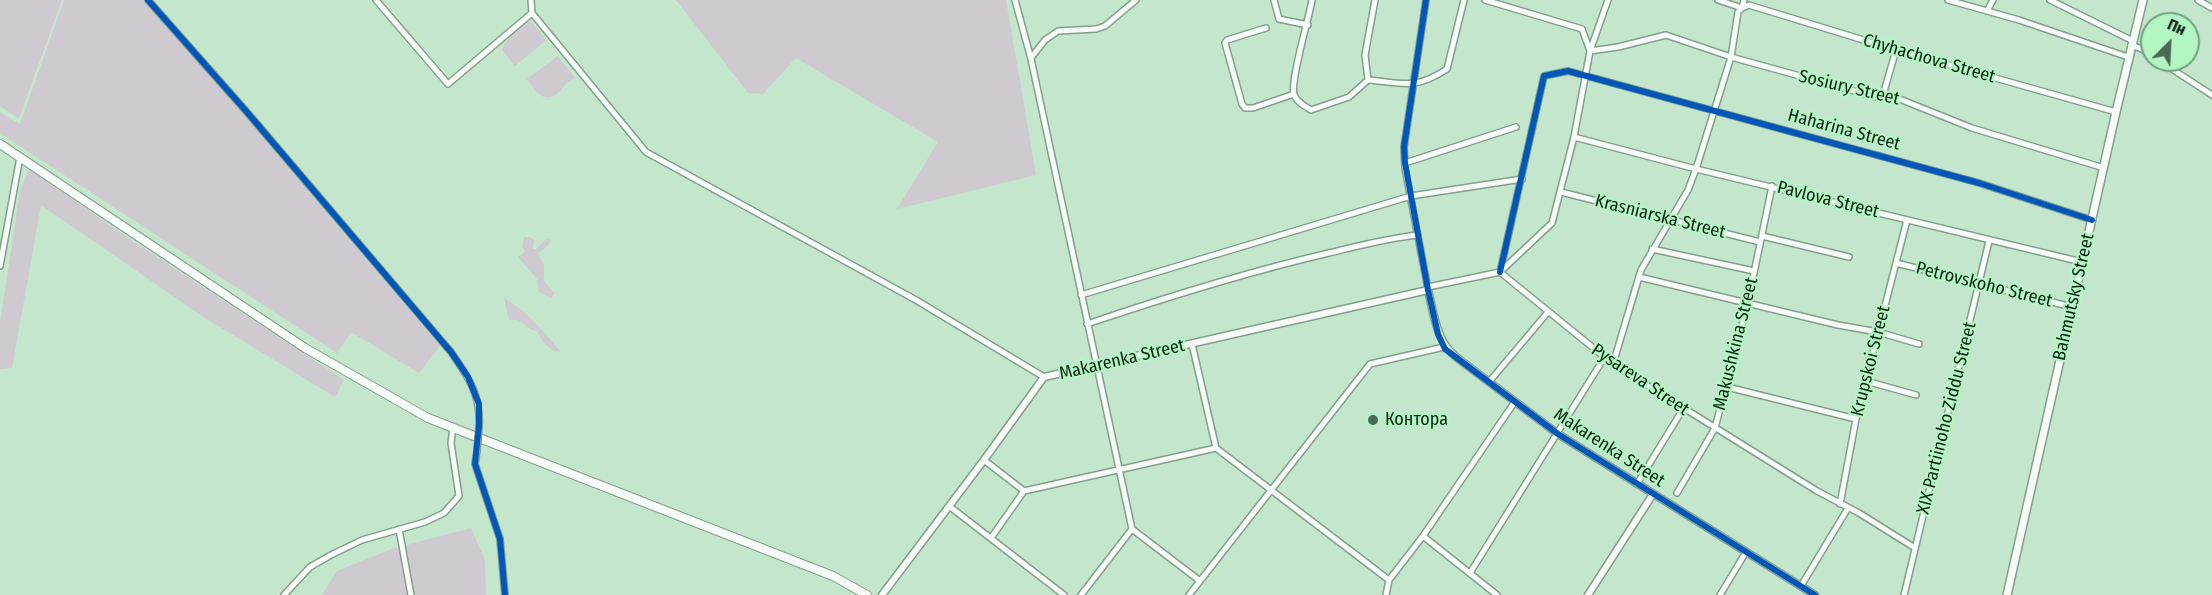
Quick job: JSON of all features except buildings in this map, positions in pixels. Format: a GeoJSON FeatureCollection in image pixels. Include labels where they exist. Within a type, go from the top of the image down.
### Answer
{"type":"FeatureCollection","features":[{"type":"Feature","properties":{"kind":"main road","name":"Bahmutsky Street"},"geometry":{"type":"LineString","coordinates":[[2007,595],[2128,57],[2143,0]]}},
{"type":"Feature","properties":{"kind":"main road"},"geometry":{"type":"LineString","coordinates":[[0,144],[305,348],[418,412],[453,428],[833,576],[867,595]]}},
{"type":"Feature","properties":{"kind":"street"},"geometry":{"type":"LineString","coordinates":[[148,0],[246,111],[451,352],[468,377],[477,397],[479,426],[475,464],[500,539],[505,595]]}},
{"type":"Feature","properties":{"kind":"street"},"geometry":{"type":"LineString","coordinates":[[376,0],[448,84],[532,13]]}},
{"type":"Feature","properties":{"kind":"street"},"geometry":{"type":"LineString","coordinates":[[531,0],[532,13],[645,152],[916,300],[1044,377]]}},
{"type":"Feature","properties":{"kind":"street"},"geometry":{"type":"LineString","coordinates":[[1015,0],[1031,58],[1132,529],[1200,581]]}},
{"type":"Feature","properties":{"kind":"street"},"geometry":{"type":"LineString","coordinates":[[1031,58],[1052,34],[1058,31],[1096,29],[1105,26],[1136,0]]}},
{"type":"Feature","properties":{"kind":"street"},"geometry":{"type":"LineString","coordinates":[[1274,0],[1279,19],[1308,25]]}},
{"type":"Feature","properties":{"kind":"street"},"geometry":{"type":"LineString","coordinates":[[1312,0],[1294,77],[1294,94],[1311,110],[1349,97],[1368,80],[1414,85],[1429,81],[1447,69],[1464,0]]}},
{"type":"Feature","properties":{"kind":"street"},"geometry":{"type":"LineString","coordinates":[[1368,80],[1365,55],[1375,0]]}},
{"type":"Feature","properties":{"kind":"street"},"geometry":{"type":"LineString","coordinates":[[1189,595],[1370,364],[1444,347],[1438,334],[1428,288],[1404,163],[1404,147],[1426,0]]}},
{"type":"Feature","properties":{"kind":"street"},"geometry":{"type":"LineString","coordinates":[[1485,0],[1582,29],[1590,51]]}},
{"type":"Feature","properties":{"kind":"street"},"geometry":{"type":"LineString","coordinates":[[1428,288],[1500,272],[1552,223],[1574,137],[1590,51],[1608,0]]}},
{"type":"Feature","properties":{"kind":"street","name":"Chyhachova Street"},"geometry":{"type":"LineString","coordinates":[[1718,0],[1742,8],[1749,5],[1896,51],[2116,112]]}},
{"type":"Feature","properties":{"kind":"street"},"geometry":{"type":"LineString","coordinates":[[1613,364],[1638,277],[1652,249],[1688,190],[1696,169],[1731,57],[1738,12],[1742,8],[1743,0]]}},
{"type":"Feature","properties":{"kind":"street"},"geometry":{"type":"LineString","coordinates":[[1948,0],[2128,57]]}},
{"type":"Feature","properties":{"kind":"street"},"geometry":{"type":"LineString","coordinates":[[1987,11],[1993,0]]}},
{"type":"Feature","properties":{"kind":"street"},"geometry":{"type":"LineString","coordinates":[[2050,0],[2140,48]]}},
{"type":"Feature","properties":{"kind":"street"},"geometry":{"type":"LineString","coordinates":[[2198,0],[2212,8]]}},
{"type":"Feature","properties":{"kind":"street"},"geometry":{"type":"LineString","coordinates":[[1266,28],[1227,40],[1225,44],[1242,105],[1245,108],[1253,108],[1294,94]]}},
{"type":"Feature","properties":{"kind":"street","name":"Sosiury Street"},"geometry":{"type":"LineString","coordinates":[[1590,51],[1618,47],[1666,35],[1731,57],[1876,97],[1887,94],[1972,128],[2104,168]]}},
{"type":"Feature","properties":{"kind":"street"},"geometry":{"type":"LineString","coordinates":[[1883,95],[1896,51]]}},
{"type":"Feature","properties":{"kind":"street","name":"Haharina Street"},"geometry":{"type":"LineString","coordinates":[[1522,179],[1544,76],[1568,71],[1979,183],[2092,220]]}},
{"type":"Feature","properties":{"kind":"street"},"geometry":{"type":"LineString","coordinates":[[2177,72],[2212,95]]}},
{"type":"Feature","properties":{"kind":"street"},"geometry":{"type":"LineString","coordinates":[[1404,163],[1516,127]]}},
{"type":"Feature","properties":{"kind":"street","name":"Pavlova Street"},"geometry":{"type":"LineString","coordinates":[[1574,137],[1696,169],[2082,262]]}},
{"type":"Feature","properties":{"kind":"street"},"geometry":{"type":"LineString","coordinates":[[0,266],[20,157]]}},
{"type":"Feature","properties":{"kind":"street"},"geometry":{"type":"LineString","coordinates":[[1081,295],[1411,196],[1522,179],[1500,272]]}},
{"type":"Feature","properties":{"kind":"street","name":"Makushkina Street"},"geometry":{"type":"LineString","coordinates":[[1677,493],[1715,428],[1748,302],[1772,186]]}},
{"type":"Feature","properties":{"kind":"street","name":"Krasniarska Street"},"geometry":{"type":"LineString","coordinates":[[1561,192],[1672,219],[1849,257]]}},
{"type":"Feature","properties":{"kind":"street","name":"Krupskoi Street"},"geometry":{"type":"LineString","coordinates":[[1840,504],[1856,419],[1907,220]]}},
{"type":"Feature","properties":{"kind":"street"},"geometry":{"type":"LineString","coordinates":[[1087,324],[1176,294],[1279,264],[1397,237],[1418,235]]}},
{"type":"Feature","properties":{"kind":"street","name":"XIX Partiinoho Ziddu Street"},"geometry":{"type":"LineString","coordinates":[[1904,595],[1989,241]]}},
{"type":"Feature","properties":{"kind":"street"},"geometry":{"type":"LineString","coordinates":[[1652,249],[1754,271]]}},
{"type":"Feature","properties":{"kind":"street","name":"Petrovskoho Street"},"geometry":{"type":"LineString","coordinates":[[1896,263],[2072,307]]}},
{"type":"Feature","properties":{"kind":"street","name":"Pysareva Street"},"geometry":{"type":"LineString","coordinates":[[1500,272],[1604,358],[1683,409],[1914,548]]}},
{"type":"Feature","properties":{"kind":"street"},"geometry":{"type":"LineString","coordinates":[[1638,277],[1838,325],[1878,332],[1919,344]]}},
{"type":"Feature","properties":{"kind":"street","name":"Makarenka Street"},"geometry":{"type":"LineString","coordinates":[[882,595],[1044,377],[1428,288]]}},
{"type":"Feature","properties":{"kind":"street"},"geometry":{"type":"LineString","coordinates":[[1489,382],[1548,312]]}},
{"type":"Feature","properties":{"kind":"street"},"geometry":{"type":"LineString","coordinates":[[1192,344],[1216,448],[1389,579]]}},
{"type":"Feature","properties":{"kind":"street","name":"Makarenka Street"},"geometry":{"type":"LineString","coordinates":[[1444,347],[1558,434],[1813,594]]}},
{"type":"Feature","properties":{"kind":"street"},"geometry":{"type":"LineString","coordinates":[[1470,573],[1604,358]]}},
{"type":"Feature","properties":{"kind":"street"},"geometry":{"type":"LineString","coordinates":[[1866,381],[1916,394]]}},
{"type":"Feature","properties":{"kind":"street"},"geometry":{"type":"LineString","coordinates":[[1727,387],[1856,419]]}},
{"type":"Feature","properties":{"kind":"street"},"geometry":{"type":"LineString","coordinates":[[1386,595],[1389,579],[1423,536],[1514,402]]}},
{"type":"Feature","properties":{"kind":"street"},"geometry":{"type":"LineString","coordinates":[[1637,484],[1683,409]]}},
{"type":"Feature","properties":{"kind":"street"},"geometry":{"type":"LineString","coordinates":[[284,595],[310,567],[331,555],[362,540],[425,522],[444,513],[459,496],[451,443],[453,428]]}},
{"type":"Feature","properties":{"kind":"street"},"geometry":{"type":"LineString","coordinates":[[991,538],[1024,491],[1216,448]]}},
{"type":"Feature","properties":{"kind":"street"},"geometry":{"type":"LineString","coordinates":[[984,460],[1024,491]]}},
{"type":"Feature","properties":{"kind":"street"},"geometry":{"type":"LineString","coordinates":[[1588,595],[1653,494]]}},
{"type":"Feature","properties":{"kind":"street"},"geometry":{"type":"LineString","coordinates":[[950,506],[1064,595]]}},
{"type":"Feature","properties":{"kind":"street"},"geometry":{"type":"LineString","coordinates":[[1801,586],[1848,508]]}},
{"type":"Feature","properties":{"kind":"street"},"geometry":{"type":"LineString","coordinates":[[399,529],[411,595]]}},
{"type":"Feature","properties":{"kind":"street"},"geometry":{"type":"LineString","coordinates":[[1081,595],[1132,529]]}},
{"type":"Feature","properties":{"kind":"street"},"geometry":{"type":"LineString","coordinates":[[1423,536],[1497,595]]}},
{"type":"Feature","properties":{"kind":"street"},"geometry":{"type":"LineString","coordinates":[[1720,595],[1746,552]]}},
{"type":"Feature","properties":{"kind":"shaded area"},"geometry":{"type":"Polygon","coordinates":[[[0,0],[62,0],[19,118],[0,106],[0,0]]]}},
{"type":"Feature","properties":{"kind":"shaded area"},"geometry":{"type":"Polygon","coordinates":[[[64,0],[146,0],[440,346],[419,373],[351,332],[337,353],[0,133],[0,112],[20,124],[64,0]]]}},
{"type":"Feature","properties":{"kind":"shaded area"},"geometry":{"type":"Polygon","coordinates":[[[676,0],[1006,0],[1036,175],[897,209],[938,142],[796,58],[763,94],[748,93],[676,0]]]}},
{"type":"Feature","properties":{"kind":"shaded area"},"geometry":{"type":"Polygon","coordinates":[[[531,21],[546,40],[515,66],[502,50],[514,33],[531,21]]]}},
{"type":"Feature","properties":{"kind":"shaded area"},"geometry":{"type":"Polygon","coordinates":[[[558,56],[575,78],[552,97],[543,97],[527,79],[558,56]]]}},
{"type":"Feature","properties":{"kind":"shaded area"},"geometry":{"type":"Polygon","coordinates":[[[29,169],[130,239],[344,380],[335,397],[205,318],[41,205],[12,368],[0,369],[0,323],[20,191],[29,169]]]}},
{"type":"Feature","properties":{"kind":"shaded area"},"geometry":{"type":"Polygon","coordinates":[[[524,237],[534,240],[533,249],[536,249],[546,239],[551,240],[538,254],[544,265],[544,281],[554,293],[552,298],[539,292],[537,279],[518,257],[525,252],[522,246],[524,237]]]}},
{"type":"Feature","properties":{"kind":"shaded area"},"geometry":{"type":"Polygon","coordinates":[[[504,298],[527,315],[560,351],[555,352],[544,343],[537,331],[518,320],[509,320],[504,298]]]}},
{"type":"Feature","properties":{"kind":"shaded area"},"geometry":{"type":"Polygon","coordinates":[[[471,528],[485,560],[486,595],[322,595],[337,571],[392,549],[471,528]]]}},
{"type":"Feature","properties":{"kind":"cycle path"},"geometry":{"type":"LineString","coordinates":[[148,0],[246,111],[451,352],[468,377],[479,404],[475,464],[500,539],[505,595]]}},
{"type":"Feature","properties":{"kind":"cycle path"},"geometry":{"type":"LineString","coordinates":[[1426,0],[1404,147],[1428,290],[1438,334],[1445,349],[1558,434],[1815,595]]}},
{"type":"Feature","properties":{"kind":"cycle path"},"geometry":{"type":"LineString","coordinates":[[1500,272],[1544,76],[1568,71],[1979,183],[2092,220]]}},
{"type":"Feature","properties":{"kind":"place","name":"Контора"},"geometry":{"type":"Point","coordinates":[1373,420]}}]}
